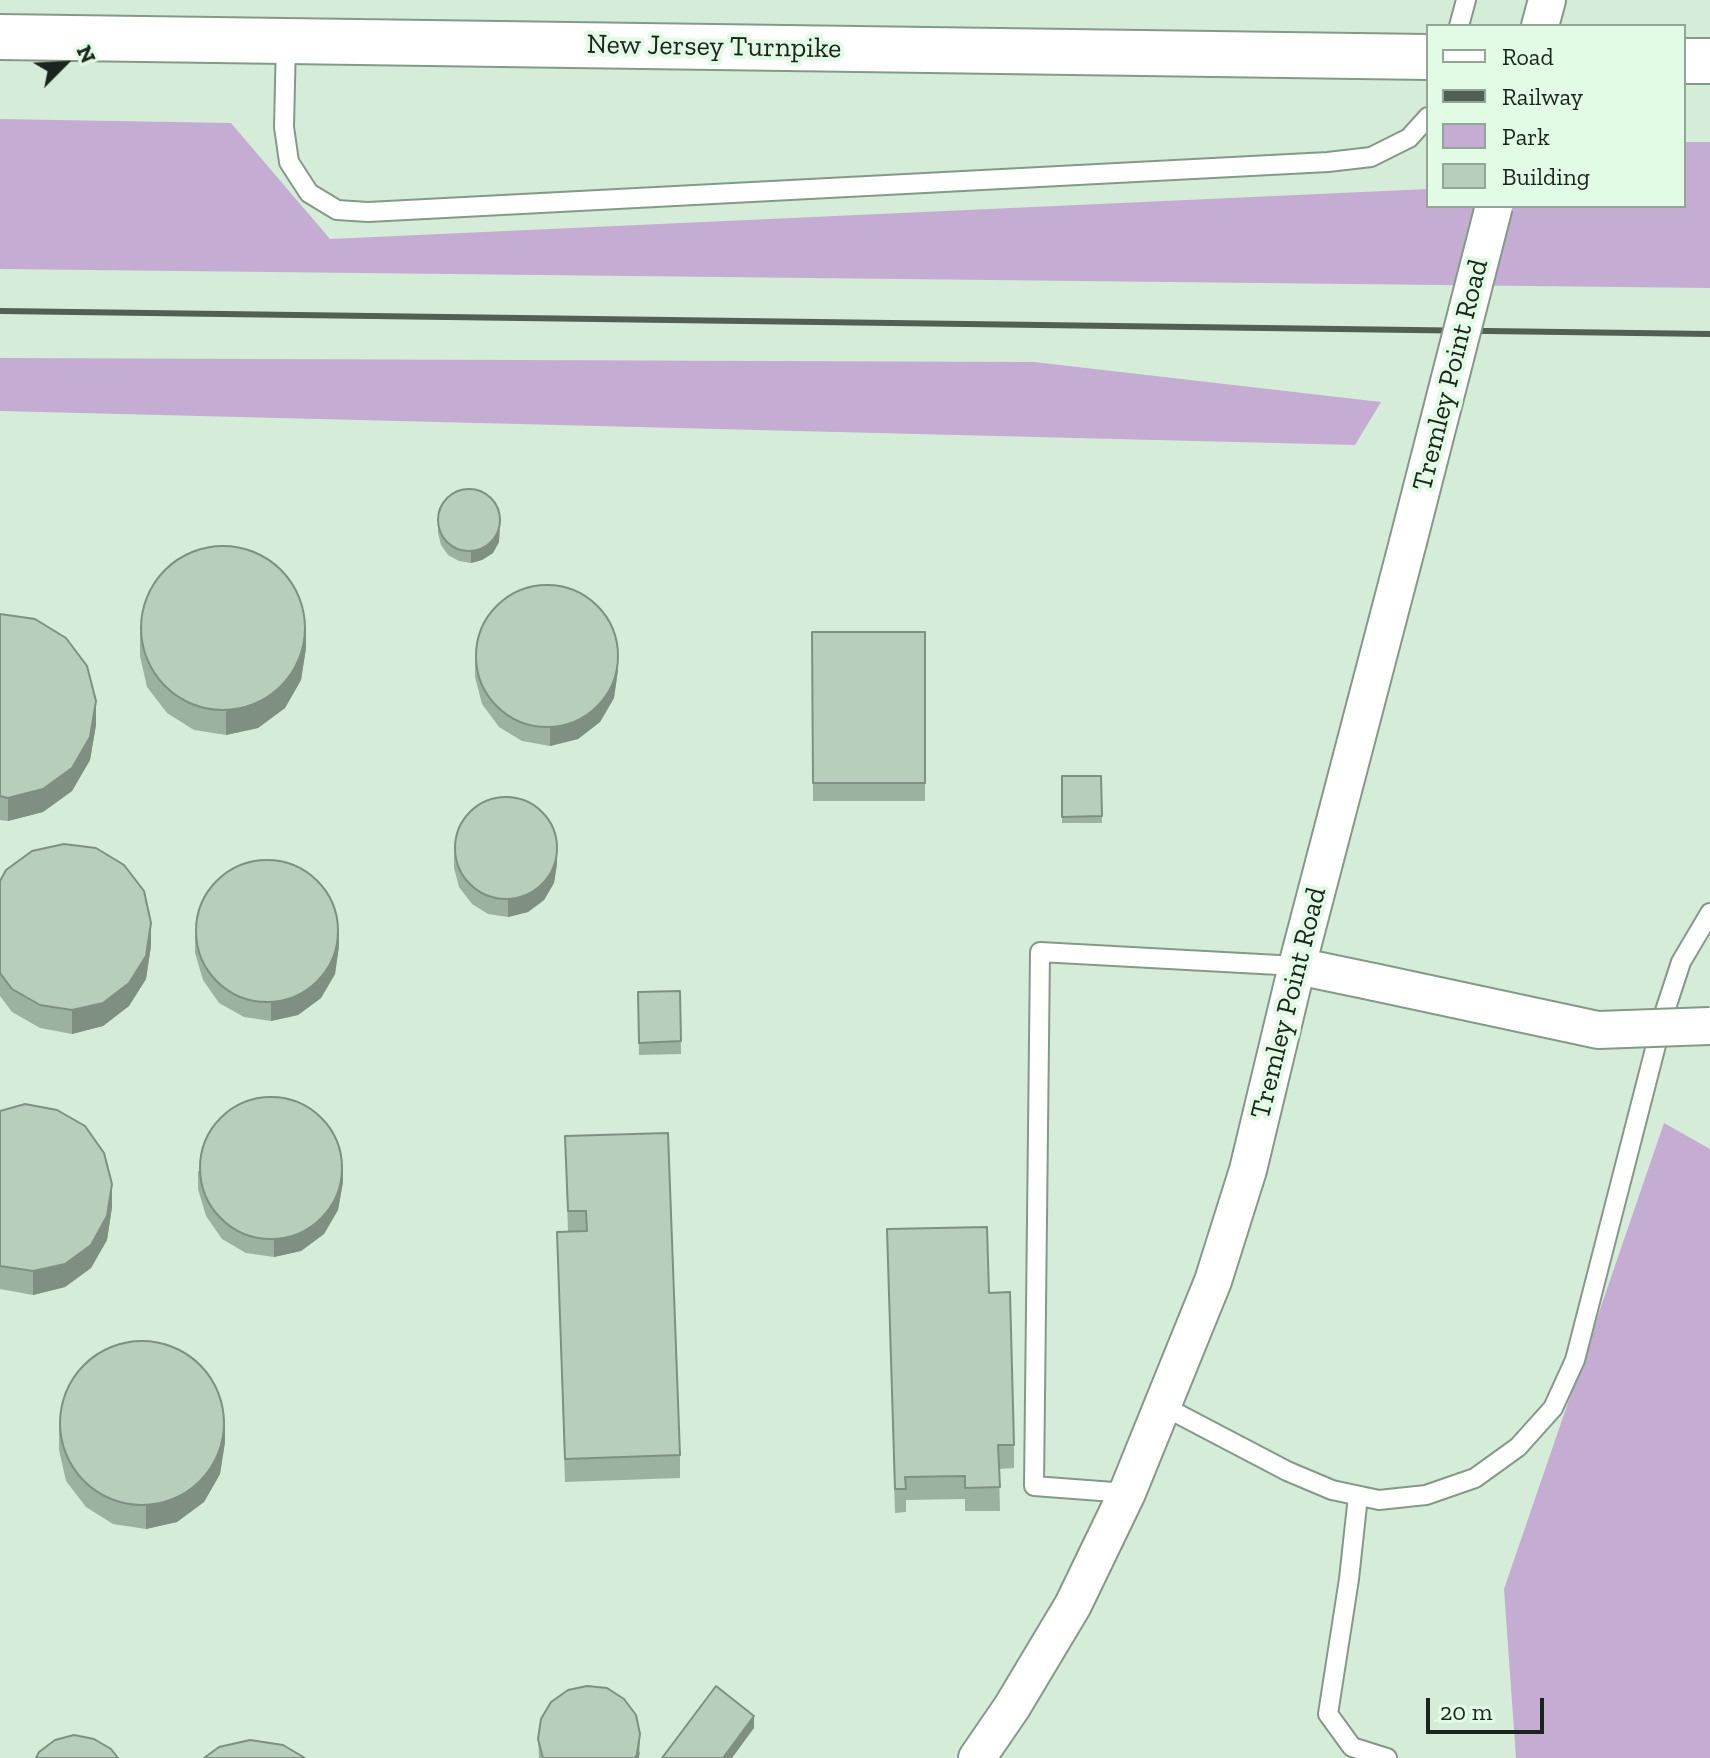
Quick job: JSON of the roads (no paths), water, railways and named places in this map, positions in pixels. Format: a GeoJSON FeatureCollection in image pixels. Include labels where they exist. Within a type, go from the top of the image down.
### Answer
{"type":"FeatureCollection","features":[{"type":"Feature","properties":{"kind":"highway","name":"New Jersey Turnpike"},"geometry":{"type":"LineString","coordinates":[[0,37],[1426,57]]}},
{"type":"Feature","properties":{"kind":"highway"},"geometry":{"type":"LineString","coordinates":[[1686,61],[1710,61]]}},
{"type":"Feature","properties":{"kind":"street"},"geometry":{"type":"LineString","coordinates":[[1541,24],[1547,0]]}},
{"type":"Feature","properties":{"kind":"street","name":"Tremley Point Road"},"geometry":{"type":"LineString","coordinates":[[977,1758],[1012,1707],[1073,1605],[1127,1493],[1213,1281],[1248,1170],[1297,966],[1493,208]]}},
{"type":"Feature","properties":{"kind":"street"},"geometry":{"type":"LineString","coordinates":[[1297,966],[1598,1030],[1710,1026]]}},
{"type":"Feature","properties":{"kind":"lane"},"geometry":{"type":"LineString","coordinates":[[1460,24],[1466,0]]}},
{"type":"Feature","properties":{"kind":"lane"},"geometry":{"type":"LineString","coordinates":[[286,40],[284,127],[289,162],[309,193],[337,210],[368,212],[1328,162],[1371,157],[1409,138],[1426,119]]}},
{"type":"Feature","properties":{"kind":"lane"},"geometry":{"type":"LineString","coordinates":[[1163,1406],[1287,1471],[1332,1490],[1379,1500],[1426,1495],[1475,1478],[1518,1447],[1553,1408],[1575,1360],[1664,1014],[1681,962],[1710,913]]}},
{"type":"Feature","properties":{"kind":"lane"},"geometry":{"type":"LineString","coordinates":[[1127,1493],[1034,1486],[1040,952],[1297,966]]}},
{"type":"Feature","properties":{"kind":"lane"},"geometry":{"type":"LineString","coordinates":[[1358,1496],[1328,1714],[1352,1747],[1387,1758]]}},
{"type":"Feature","properties":{"kind":"railway"},"geometry":{"type":"LineString","coordinates":[[0,311],[1710,334]]}}]}
